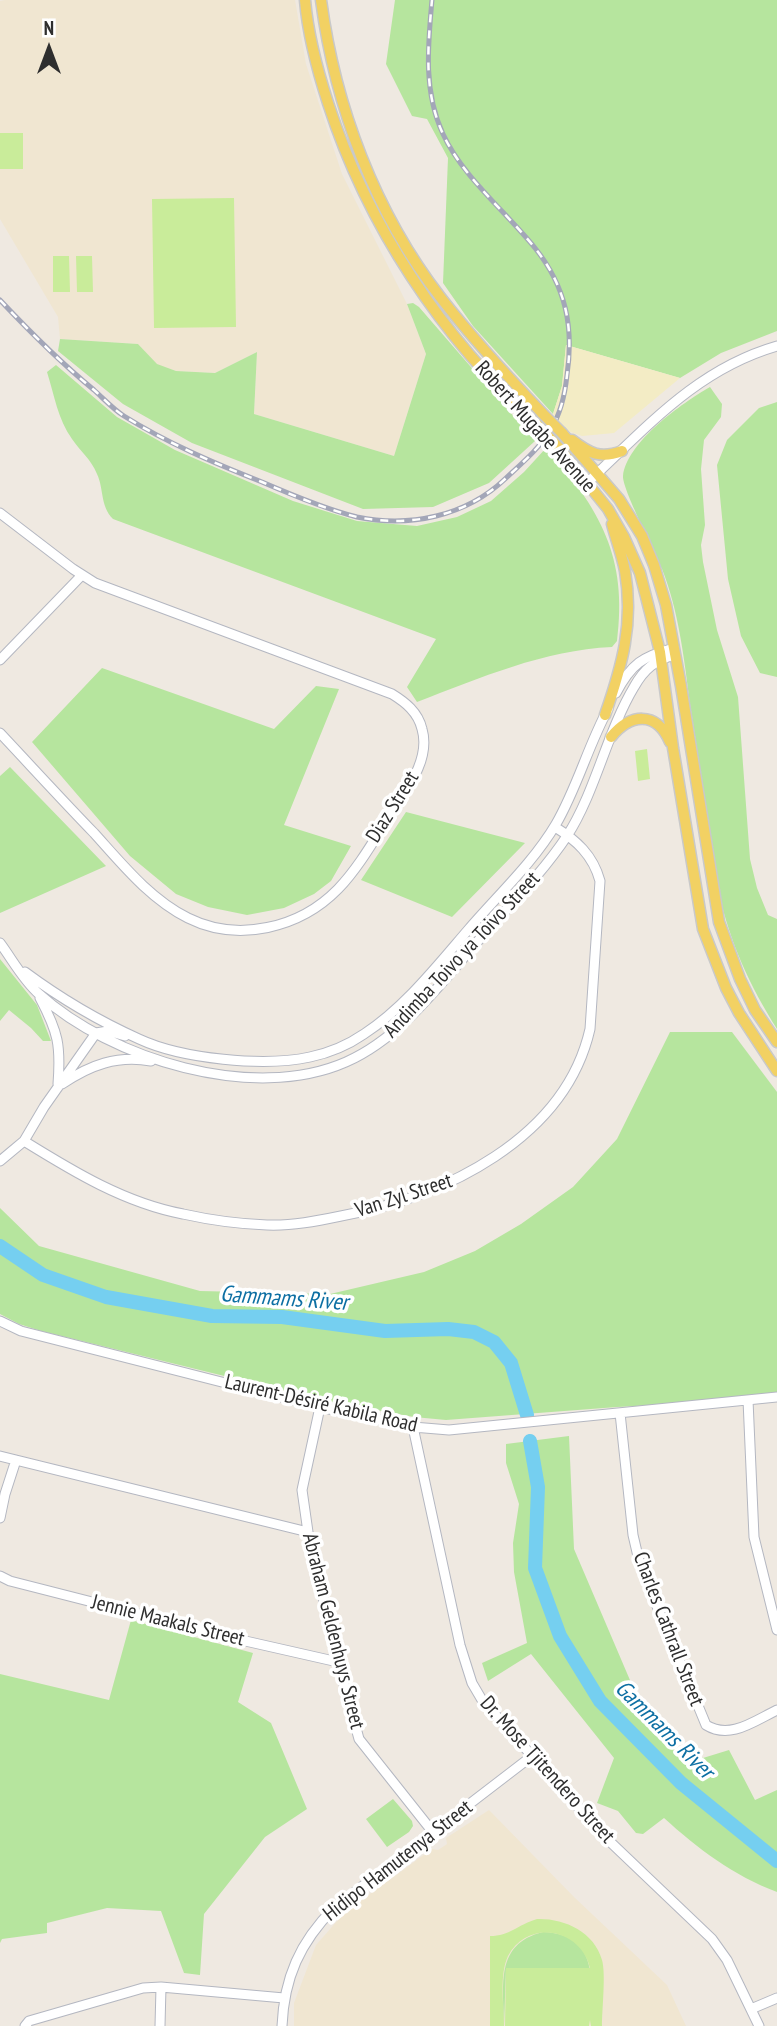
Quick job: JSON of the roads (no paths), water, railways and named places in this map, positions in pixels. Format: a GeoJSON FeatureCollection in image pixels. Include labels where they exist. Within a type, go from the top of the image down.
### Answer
{"type":"FeatureCollection","features":[{"type":"Feature","properties":{"kind":"main road","name":"Robert Mugabe Avenue"},"geometry":{"type":"LineString","coordinates":[[305,0],[307,27],[317,68],[339,136],[375,217],[397,256],[439,318],[508,397],[625,509],[649,551],[661,585],[675,652],[719,922],[740,979],[755,1010],[777,1042]]}},
{"type":"Feature","properties":{"kind":"main road","name":"Robert Mugabe Avenue"},"geometry":{"type":"LineString","coordinates":[[321,0],[333,73],[352,130],[391,218],[440,297],[482,348],[563,435],[592,478],[640,573],[660,655],[703,929],[711,954],[739,1013],[777,1071]]}},
{"type":"Feature","properties":{"kind":"main road"},"geometry":{"type":"LineString","coordinates":[[563,435],[596,455],[607,456],[622,451]]}},
{"type":"Feature","properties":{"kind":"main road"},"geometry":{"type":"LineString","coordinates":[[604,715],[623,663],[628,614],[624,569],[608,509]]}},
{"type":"Feature","properties":{"kind":"main road"},"geometry":{"type":"LineString","coordinates":[[611,737],[620,726],[633,719],[642,718],[661,726],[673,748]]}},
{"type":"Feature","properties":{"kind":"street"},"geometry":{"type":"LineString","coordinates":[[592,478],[660,412],[686,391],[738,361],[777,346]]}},
{"type":"Feature","properties":{"kind":"street","name":"Diaz Street"},"geometry":{"type":"LineString","coordinates":[[0,513],[82,575],[114,592],[392,694],[408,704],[423,730],[422,759],[414,777],[357,866],[330,896],[314,910],[290,921],[241,932],[190,919],[165,904],[138,881],[0,733]]}},
{"type":"Feature","properties":{"kind":"street"},"geometry":{"type":"LineString","coordinates":[[0,660],[82,575]]}},
{"type":"Feature","properties":{"kind":"street","name":"Andimba Toivo ya Toivo Street"},"geometry":{"type":"LineString","coordinates":[[96,1033],[108,1031],[183,1053],[275,1061],[310,1057],[337,1049],[364,1034],[391,1013],[524,866],[555,827],[604,715],[632,668],[642,659],[675,652]]}},
{"type":"Feature","properties":{"kind":"street","name":"Andimba Toivo ya Toivo Street"},"geometry":{"type":"LineString","coordinates":[[0,943],[38,993],[96,1033],[157,1059],[197,1070],[237,1076],[290,1076],[312,1073],[345,1062],[375,1046],[441,984],[533,880],[568,835],[629,694],[639,677],[660,655]]}},
{"type":"Feature","properties":{"kind":"street","name":"Van Zyl Street"},"geometry":{"type":"LineString","coordinates":[[24,1141],[124,1197],[181,1214],[268,1225],[312,1222],[368,1211],[428,1192],[460,1178],[528,1131],[553,1106],[567,1087],[586,1047],[590,1029],[600,881],[586,851],[555,827]]}},
{"type":"Feature","properties":{"kind":"street","name":"Andimba Toivo ya Toivo Street"},"geometry":{"type":"LineString","coordinates":[[16,964],[72,1003],[140,1040]]}},
{"type":"Feature","properties":{"kind":"street"},"geometry":{"type":"LineString","coordinates":[[38,993],[58,1039],[58,1086]]}},
{"type":"Feature","properties":{"kind":"street","name":"Andimba Toivo ya Toivo Street"},"geometry":{"type":"LineString","coordinates":[[72,1003],[78,1012],[91,1021],[96,1033]]}},
{"type":"Feature","properties":{"kind":"street"},"geometry":{"type":"LineString","coordinates":[[0,1161],[24,1141],[58,1086],[96,1033]]}},
{"type":"Feature","properties":{"kind":"street"},"geometry":{"type":"LineString","coordinates":[[58,1086],[79,1072],[119,1059],[137,1058],[197,1070]]}},
{"type":"Feature","properties":{"kind":"street","name":"Laurent-Désiré Kabila Road"},"geometry":{"type":"LineString","coordinates":[[0,1321],[21,1331],[320,1407],[413,1427],[449,1430],[776,1397]]}},
{"type":"Feature","properties":{"kind":"street"},"geometry":{"type":"LineString","coordinates":[[748,1401],[754,1537],[777,1630]]}},
{"type":"Feature","properties":{"kind":"street","name":"Abraham Geldenhuys Street"},"geometry":{"type":"LineString","coordinates":[[320,1407],[302,1490],[308,1532],[338,1662],[359,1739],[432,1831]]}},
{"type":"Feature","properties":{"kind":"street","name":"Charles Cathrall Street"},"geometry":{"type":"LineString","coordinates":[[620,1413],[633,1535],[640,1565],[706,1725],[715,1731],[726,1733],[777,1710]]}},
{"type":"Feature","properties":{"kind":"street","name":"Dr. Mose Tjitendero Street"},"geometry":{"type":"LineString","coordinates":[[413,1427],[460,1645],[472,1683],[482,1700],[604,1836],[712,1939],[727,1960],[759,2026]]}},
{"type":"Feature","properties":{"kind":"street"},"geometry":{"type":"LineString","coordinates":[[0,1456],[308,1532]]}},
{"type":"Feature","properties":{"kind":"street"},"geometry":{"type":"LineString","coordinates":[[0,1518],[16,1460]]}},
{"type":"Feature","properties":{"kind":"street","name":"Jennie Maakals Street"},"geometry":{"type":"LineString","coordinates":[[0,1576],[10,1581],[241,1640],[338,1662]]}},
{"type":"Feature","properties":{"kind":"street","name":"Hidipo Hamutenya Street"},"geometry":{"type":"LineString","coordinates":[[282,2026],[284,1998],[303,1945],[316,1925],[334,1908],[531,1756]]}},
{"type":"Feature","properties":{"kind":"street"},"geometry":{"type":"LineString","coordinates":[[160,2026],[161,1987]]}},
{"type":"Feature","properties":{"kind":"street"},"geometry":{"type":"LineString","coordinates":[[25,2026],[29,2021],[125,1992],[161,1987],[284,1998]]}},
{"type":"Feature","properties":{"kind":"street"},"geometry":{"type":"LineString","coordinates":[[751,2009],[777,1998]]}},
{"type":"Feature","properties":{"kind":"waterway","name":"Gammams River"},"geometry":{"type":"LineString","coordinates":[[0,1246],[43,1275],[106,1297],[212,1316],[282,1317],[385,1331],[448,1329],[474,1332],[494,1342],[511,1363],[527,1415]]}},
{"type":"Feature","properties":{"kind":"waterway","name":"Gammams River"},"geometry":{"type":"LineString","coordinates":[[530,1441],[538,1487],[535,1568],[560,1636],[600,1701],[681,1783],[777,1861]]}},
{"type":"Feature","properties":{"kind":"railway"},"geometry":{"type":"LineString","coordinates":[[0,300],[57,357],[124,416],[191,452],[309,501],[357,517],[397,521],[436,516],[455,510],[490,492],[536,449],[554,423],[566,382],[569,357],[568,324],[561,293],[546,263],[524,234],[461,164],[443,134],[432,101],[428,68],[432,0]]}}]}
